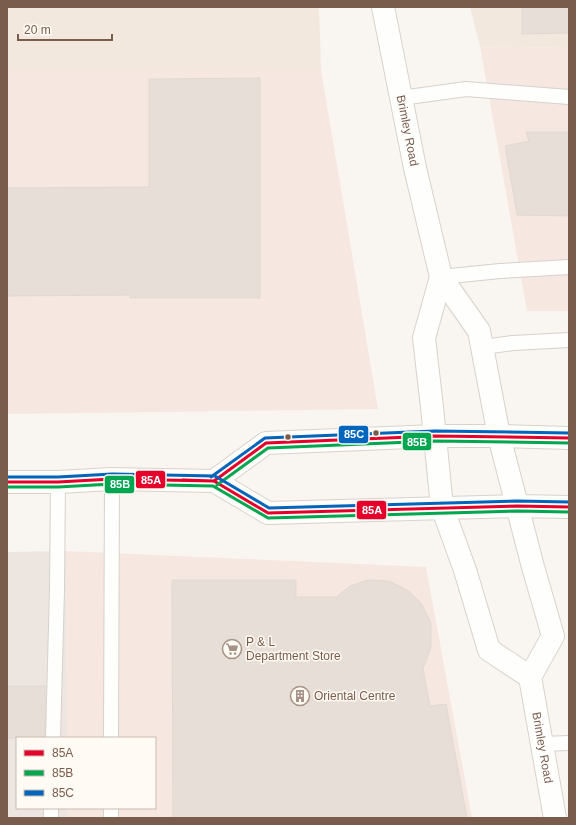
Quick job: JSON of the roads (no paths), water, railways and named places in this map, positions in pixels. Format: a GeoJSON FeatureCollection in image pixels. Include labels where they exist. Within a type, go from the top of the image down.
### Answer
{"type":"FeatureCollection","features":[{"type":"Feature","properties":{"kind":"main road","name":"Brimley Road"},"geometry":{"type":"LineString","coordinates":[[383,7],[415,168],[441,277],[479,331],[499,436],[552,636],[530,677],[555,818]]}},
{"type":"Feature","properties":{"kind":"main road","name":"Brimley Road"},"geometry":{"type":"LineString","coordinates":[[441,277],[424,338],[442,507],[465,570],[489,650],[530,677]]}},
{"type":"Feature","properties":{"kind":"main road"},"geometry":{"type":"LineString","coordinates":[[214,481],[266,443],[435,436],[569,438]]}},
{"type":"Feature","properties":{"kind":"main road"},"geometry":{"type":"LineString","coordinates":[[7,482],[58,482],[112,479],[214,481],[268,513],[442,507],[569,507]]}},
{"type":"Feature","properties":{"kind":"lane"},"geometry":{"type":"LineString","coordinates":[[402,98],[466,89],[569,96]]}},
{"type":"Feature","properties":{"kind":"lane"},"geometry":{"type":"LineString","coordinates":[[441,277],[500,270],[569,267]]}},
{"type":"Feature","properties":{"kind":"lane"},"geometry":{"type":"LineString","coordinates":[[482,347],[513,343],[569,340]]}},
{"type":"Feature","properties":{"kind":"lane"},"geometry":{"type":"LineString","coordinates":[[111,737],[112,479]]}},
{"type":"Feature","properties":{"kind":"lane"},"geometry":{"type":"LineString","coordinates":[[53,737],[58,482]]}},
{"type":"Feature","properties":{"kind":"lane"},"geometry":{"type":"LineString","coordinates":[[542,744],[569,743]]}},
{"type":"Feature","properties":{"kind":"place","name":"P & L Department Store"},"geometry":{"type":"Point","coordinates":[232,649]}},
{"type":"Feature","properties":{"kind":"place","name":"Oriental Centre"},"geometry":{"type":"Point","coordinates":[300,696]}}]}
